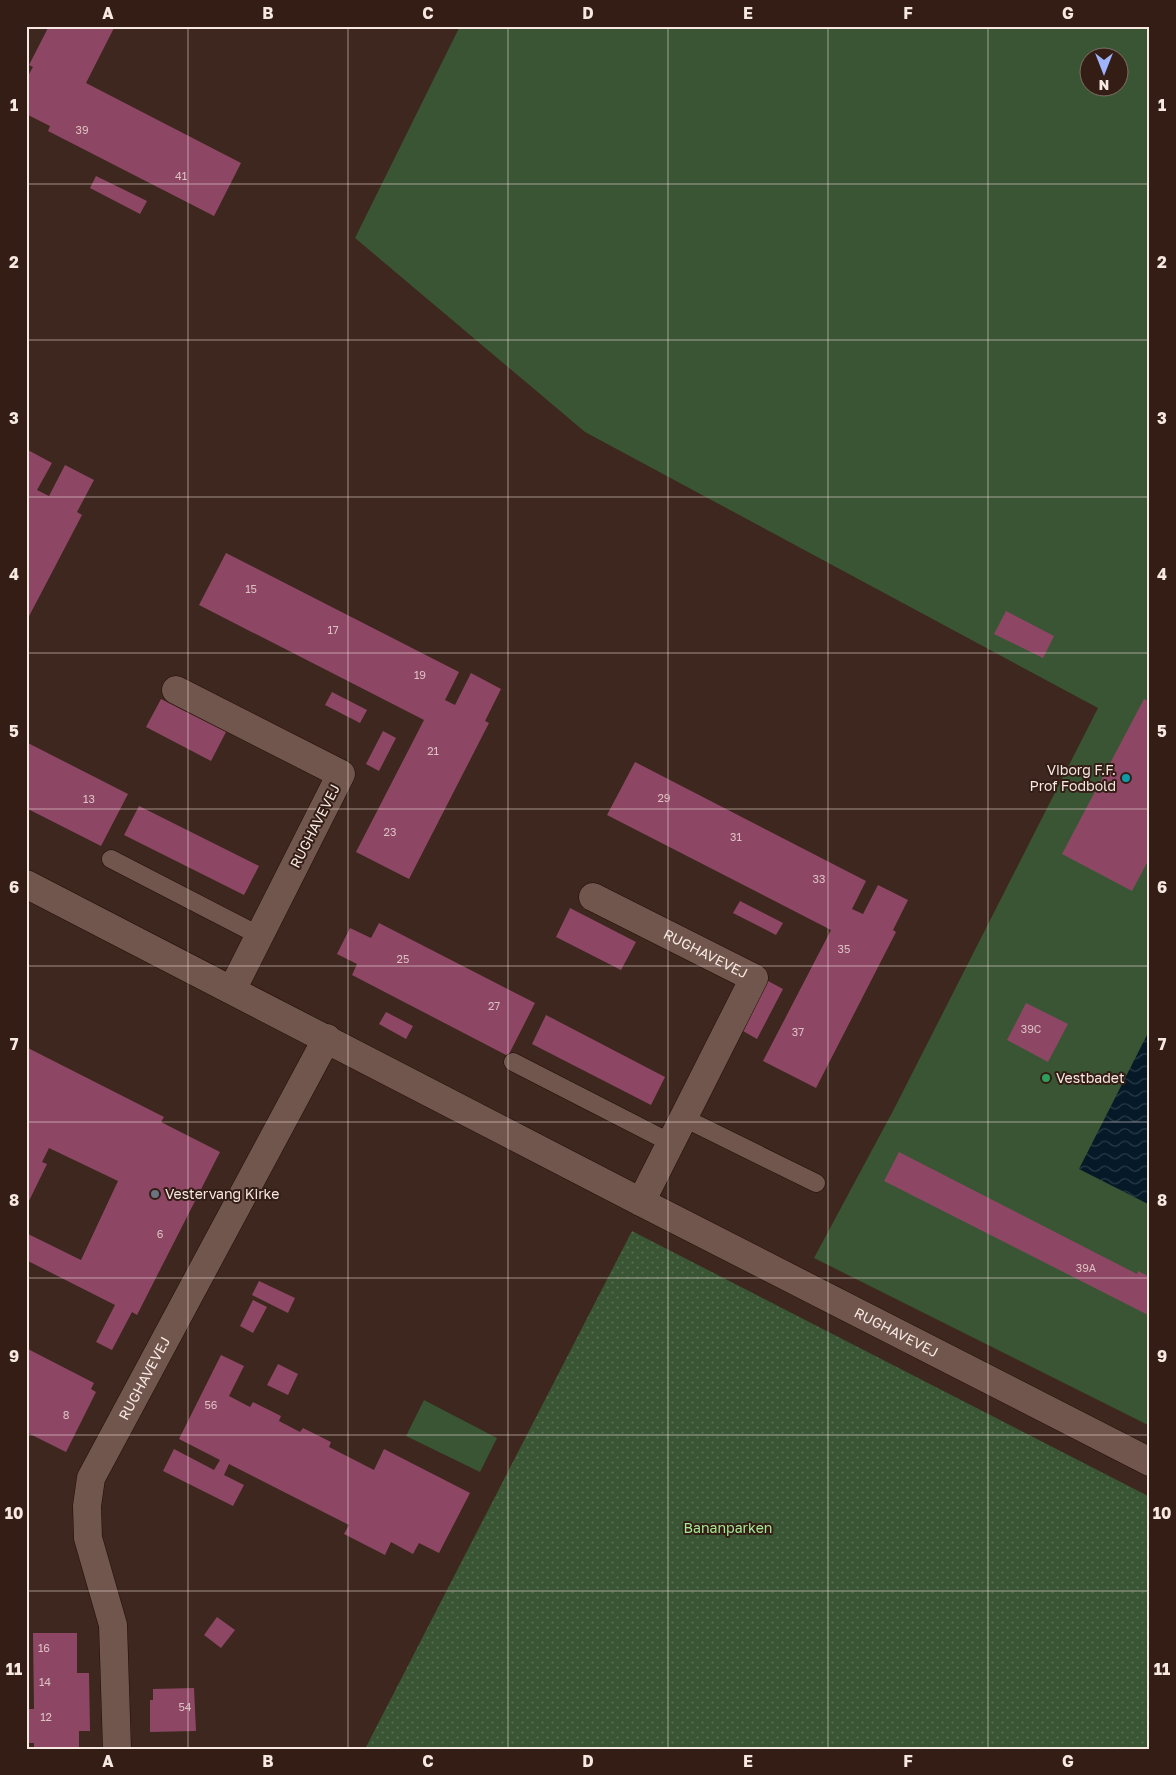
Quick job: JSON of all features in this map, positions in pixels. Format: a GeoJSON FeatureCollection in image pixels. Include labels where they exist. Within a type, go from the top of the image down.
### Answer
{"type":"FeatureCollection","features":[{"type":"Feature","properties":{"kind":"street","name":"RUGHAVEVEJ"},"geometry":{"type":"LineString","coordinates":[[176,690],[341,774],[232,990]]}},
{"type":"Feature","properties":{"kind":"street","name":"RUGHAVEVEJ"},"geometry":{"type":"LineString","coordinates":[[26,884],[641,1202],[1150,1462]]}},
{"type":"Feature","properties":{"kind":"street","name":"RUGHAVEVEJ"},"geometry":{"type":"LineString","coordinates":[[593,897],[754,978],[641,1202]]}},
{"type":"Feature","properties":{"kind":"street","name":"RUGHAVEVEJ"},"geometry":{"type":"LineString","coordinates":[[117,1749],[113,1625],[88,1538],[87,1506],[91,1478],[327,1038]]}},
{"type":"Feature","properties":{"kind":"lane"},"geometry":{"type":"LineString","coordinates":[[111,860],[260,936]]}},
{"type":"Feature","properties":{"kind":"lane"},"geometry":{"type":"LineString","coordinates":[[513,1062],[671,1143]]}},
{"type":"Feature","properties":{"kind":"lane"},"geometry":{"type":"LineString","coordinates":[[684,1118],[816,1183]]}},
{"type":"Feature","properties":{"kind":"green space"},"geometry":{"type":"Polygon","coordinates":[[[460,26],[1150,26],[1150,1426],[814,1258],[894,1109],[1098,708],[585,432],[355,238],[460,26]]]}},
{"type":"Feature","properties":{"kind":"green space","name":"Bananparken"},"geometry":{"type":"Polygon","coordinates":[[[632,1231],[1150,1497],[1150,1749],[365,1749],[632,1231]]]}},
{"type":"Feature","properties":{"kind":"green space"},"geometry":{"type":"Polygon","coordinates":[[[424,1400],[497,1438],[480,1472],[406,1436],[424,1400]]]}},
{"type":"Feature","properties":{"kind":"water"},"geometry":{"type":"Polygon","coordinates":[[[1150,1029],[1150,1205],[1079,1169],[1150,1029]]]}},
{"type":"Feature","properties":{"kind":"building"},"geometry":{"type":"Polygon","coordinates":[[[49,26],[115,26],[86,83],[241,163],[214,216],[48,131],[50,126],[26,114],[26,79],[33,67],[29,65],[49,26]]]}},
{"type":"Feature","properties":{"kind":"building"},"geometry":{"type":"Polygon","coordinates":[[[96,176],[147,201],[140,214],[90,188],[96,176]]]}},
{"type":"Feature","properties":{"kind":"building"},"geometry":{"type":"Polygon","coordinates":[[[26,449],[52,463],[37,490],[49,496],[65,465],[94,480],[77,512],[82,515],[26,622],[26,449]]]}},
{"type":"Feature","properties":{"kind":"building"},"geometry":{"type":"Polygon","coordinates":[[[226,553],[459,672],[445,700],[455,705],[471,673],[501,689],[485,721],[489,723],[409,879],[356,852],[424,720],[199,605],[226,553]]]}},
{"type":"Feature","properties":{"kind":"building"},"geometry":{"type":"Polygon","coordinates":[[[1006,611],[1054,636],[1043,658],[994,634],[1006,611]]]}},
{"type":"Feature","properties":{"kind":"building"},"geometry":{"type":"Polygon","coordinates":[[[332,692],[367,710],[360,723],[325,705],[332,692]]]}},
{"type":"Feature","properties":{"kind":"building"},"geometry":{"type":"Polygon","coordinates":[[[161,699],[226,732],[211,761],[146,727],[161,699]]]}},
{"type":"Feature","properties":{"kind":"building","name":"Viborg F.F. Prof Fodbold"},"geometry":{"type":"Polygon","coordinates":[[[1144,699],[1150,702],[1150,857],[1132,891],[1062,854],[1144,699]]]}},
{"type":"Feature","properties":{"kind":"building"},"geometry":{"type":"Polygon","coordinates":[[[383,731],[396,738],[379,771],[366,764],[383,731]]]}},
{"type":"Feature","properties":{"kind":"building"},"geometry":{"type":"Polygon","coordinates":[[[26,742],[128,794],[101,846],[26,808],[26,742]]]}},
{"type":"Feature","properties":{"kind":"building"},"geometry":{"type":"Polygon","coordinates":[[[635,762],[866,881],[852,909],[863,914],[878,885],[908,900],[893,930],[896,932],[816,1088],[763,1061],[831,930],[607,815],[635,762]]]}},
{"type":"Feature","properties":{"kind":"building"},"geometry":{"type":"Polygon","coordinates":[[[139,806],[259,866],[244,895],[124,835],[139,806]]]}},
{"type":"Feature","properties":{"kind":"building"},"geometry":{"type":"Polygon","coordinates":[[[740,901],[783,923],[776,935],[733,913],[740,901]]]}},
{"type":"Feature","properties":{"kind":"building"},"geometry":{"type":"Polygon","coordinates":[[[570,908],[636,942],[621,970],[556,937],[570,908]]]}},
{"type":"Feature","properties":{"kind":"building"},"geometry":{"type":"Polygon","coordinates":[[[379,923],[535,1003],[508,1056],[352,975],[357,964],[337,954],[350,928],[371,938],[379,923]]]}},
{"type":"Feature","properties":{"kind":"building"},"geometry":{"type":"Polygon","coordinates":[[[768,981],[783,989],[757,1039],[743,1031],[768,981]]]}},
{"type":"Feature","properties":{"kind":"building"},"geometry":{"type":"Polygon","coordinates":[[[1026,1003],[1068,1024],[1048,1062],[1007,1040],[1026,1003]]]}},
{"type":"Feature","properties":{"kind":"building"},"geometry":{"type":"Polygon","coordinates":[[[386,1012],[413,1026],[406,1039],[379,1024],[386,1012]]]}},
{"type":"Feature","properties":{"kind":"building"},"geometry":{"type":"Polygon","coordinates":[[[546,1015],[665,1077],[651,1105],[532,1044],[546,1015]]]}},
{"type":"Feature","properties":{"kind":"building","name":"Vestervang Kirke"},"geometry":{"type":"Polygon","coordinates":[[[26,1047],[164,1117],[161,1122],[220,1152],[137,1315],[132,1312],[112,1350],[96,1342],[115,1305],[26,1260],[26,1233],[81,1260],[118,1181],[49,1148],[42,1162],[47,1164],[26,1207],[26,1047]]]}},
{"type":"Feature","properties":{"kind":"building"},"geometry":{"type":"Polygon","coordinates":[[[899,1152],[1137,1274],[1138,1271],[1150,1277],[1150,1316],[884,1181],[899,1152]]]}},
{"type":"Feature","properties":{"kind":"building"},"geometry":{"type":"Polygon","coordinates":[[[259,1281],[295,1298],[288,1313],[252,1295],[259,1281]]]}},
{"type":"Feature","properties":{"kind":"building"},"geometry":{"type":"Polygon","coordinates":[[[253,1300],[267,1307],[253,1333],[240,1326],[253,1300]]]}},
{"type":"Feature","properties":{"kind":"building"},"geometry":{"type":"Polygon","coordinates":[[[26,1348],[94,1383],[91,1389],[96,1392],[66,1452],[26,1432],[26,1348]]]}},
{"type":"Feature","properties":{"kind":"building"},"geometry":{"type":"Polygon","coordinates":[[[221,1355],[244,1366],[229,1396],[250,1407],[253,1402],[281,1416],[279,1421],[300,1432],[303,1428],[331,1442],[329,1447],[374,1470],[384,1449],[470,1493],[439,1553],[419,1543],[413,1554],[391,1542],[385,1555],[344,1534],[349,1525],[229,1464],[224,1475],[244,1485],[233,1506],[163,1471],[174,1449],[214,1470],[220,1460],[179,1439],[221,1355]]]}},
{"type":"Feature","properties":{"kind":"building"},"geometry":{"type":"Polygon","coordinates":[[[278,1364],[298,1374],[288,1395],[267,1385],[278,1364]]]}},
{"type":"Feature","properties":{"kind":"building"},"geometry":{"type":"Polygon","coordinates":[[[217,1617],[235,1630],[221,1648],[204,1635],[217,1617]]]}},
{"type":"Feature","properties":{"kind":"building"},"geometry":{"type":"Polygon","coordinates":[[[33,1633],[77,1633],[77,1673],[89,1673],[90,1731],[79,1731],[79,1749],[34,1749],[34,1743],[26,1743],[26,1709],[34,1709],[33,1633]]]}},
{"type":"Feature","properties":{"kind":"building"},"geometry":{"type":"Polygon","coordinates":[[[194,1688],[196,1731],[150,1732],[150,1700],[153,1700],[153,1689],[194,1688]]]}},
{"type":"Feature","properties":{"kind":"place","name":"Viborg F.F. Prof Fodbold"},"geometry":{"type":"Point","coordinates":[1126,778]}},
{"type":"Feature","properties":{"kind":"place","name":"Vestbadet"},"geometry":{"type":"Point","coordinates":[1046,1078]}},
{"type":"Feature","properties":{"kind":"place","name":"Vestervang Kirke"},"geometry":{"type":"Point","coordinates":[155,1194]}}]}
